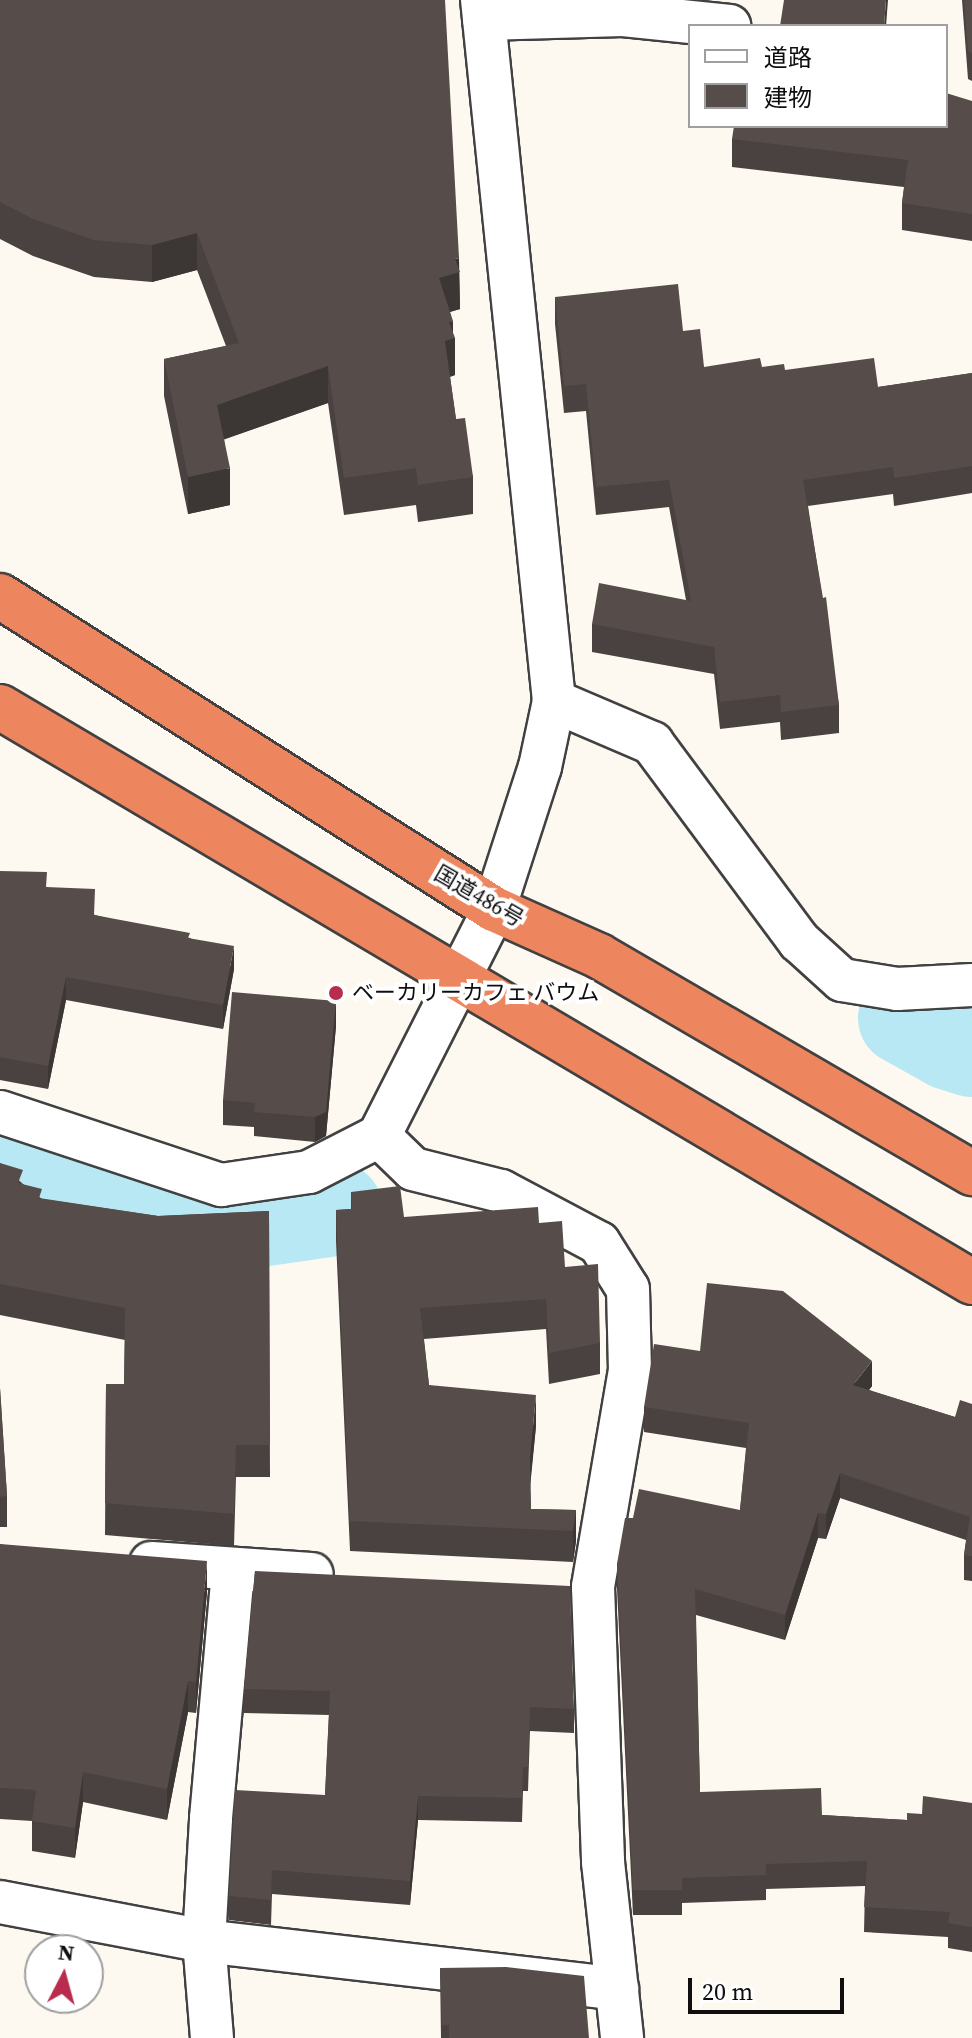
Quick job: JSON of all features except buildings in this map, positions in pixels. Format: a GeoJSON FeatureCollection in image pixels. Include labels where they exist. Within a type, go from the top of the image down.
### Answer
{"type":"FeatureCollection","features":[{"type":"Feature","properties":{"kind":"highway","name":"国道486号"},"geometry":{"type":"LineString","coordinates":[[0,596],[494,909],[599,956],[972,1173]]}},
{"type":"Feature","properties":{"kind":"highway"},"geometry":{"type":"LineString","coordinates":[[0,707],[458,981],[972,1282]]}},
{"type":"Feature","properties":{"kind":"street"},"geometry":{"type":"LineString","coordinates":[[0,1112],[221,1185],[309,1172],[379,1136],[494,909],[540,767],[554,701],[483,10],[623,15],[710,24]]}},
{"type":"Feature","properties":{"kind":"street"},"geometry":{"type":"LineString","coordinates":[[554,701],[652,743],[799,941],[842,980],[897,989],[972,985]]}},
{"type":"Feature","properties":{"kind":"street"},"geometry":{"type":"LineString","coordinates":[[379,1136],[413,1169],[501,1191],[599,1243],[628,1289],[630,1370],[578,1587],[622,2038]]}},
{"type":"Feature","properties":{"kind":"street"},"geometry":{"type":"LineString","coordinates":[[109,1560],[343,1576]]}},
{"type":"Feature","properties":{"kind":"street"},"geometry":{"type":"LineString","coordinates":[[212,2038],[204,1941],[211,1818],[233,1570]]}},
{"type":"Feature","properties":{"kind":"street"},"geometry":{"type":"LineString","coordinates":[[0,1902],[204,1941],[617,1989]]}},
{"type":"Feature","properties":{"kind":"waterway"},"geometry":{"type":"LineString","coordinates":[[905,1018],[950,1043],[972,1050]]}},
{"type":"Feature","properties":{"kind":"waterway"},"geometry":{"type":"LineString","coordinates":[[0,1177],[84,1204],[197,1229],[336,1209]]}},
{"type":"Feature","properties":{"kind":"place","name":"ベーカリーカフェ バウム"},"geometry":{"type":"Point","coordinates":[336,993]}}]}
